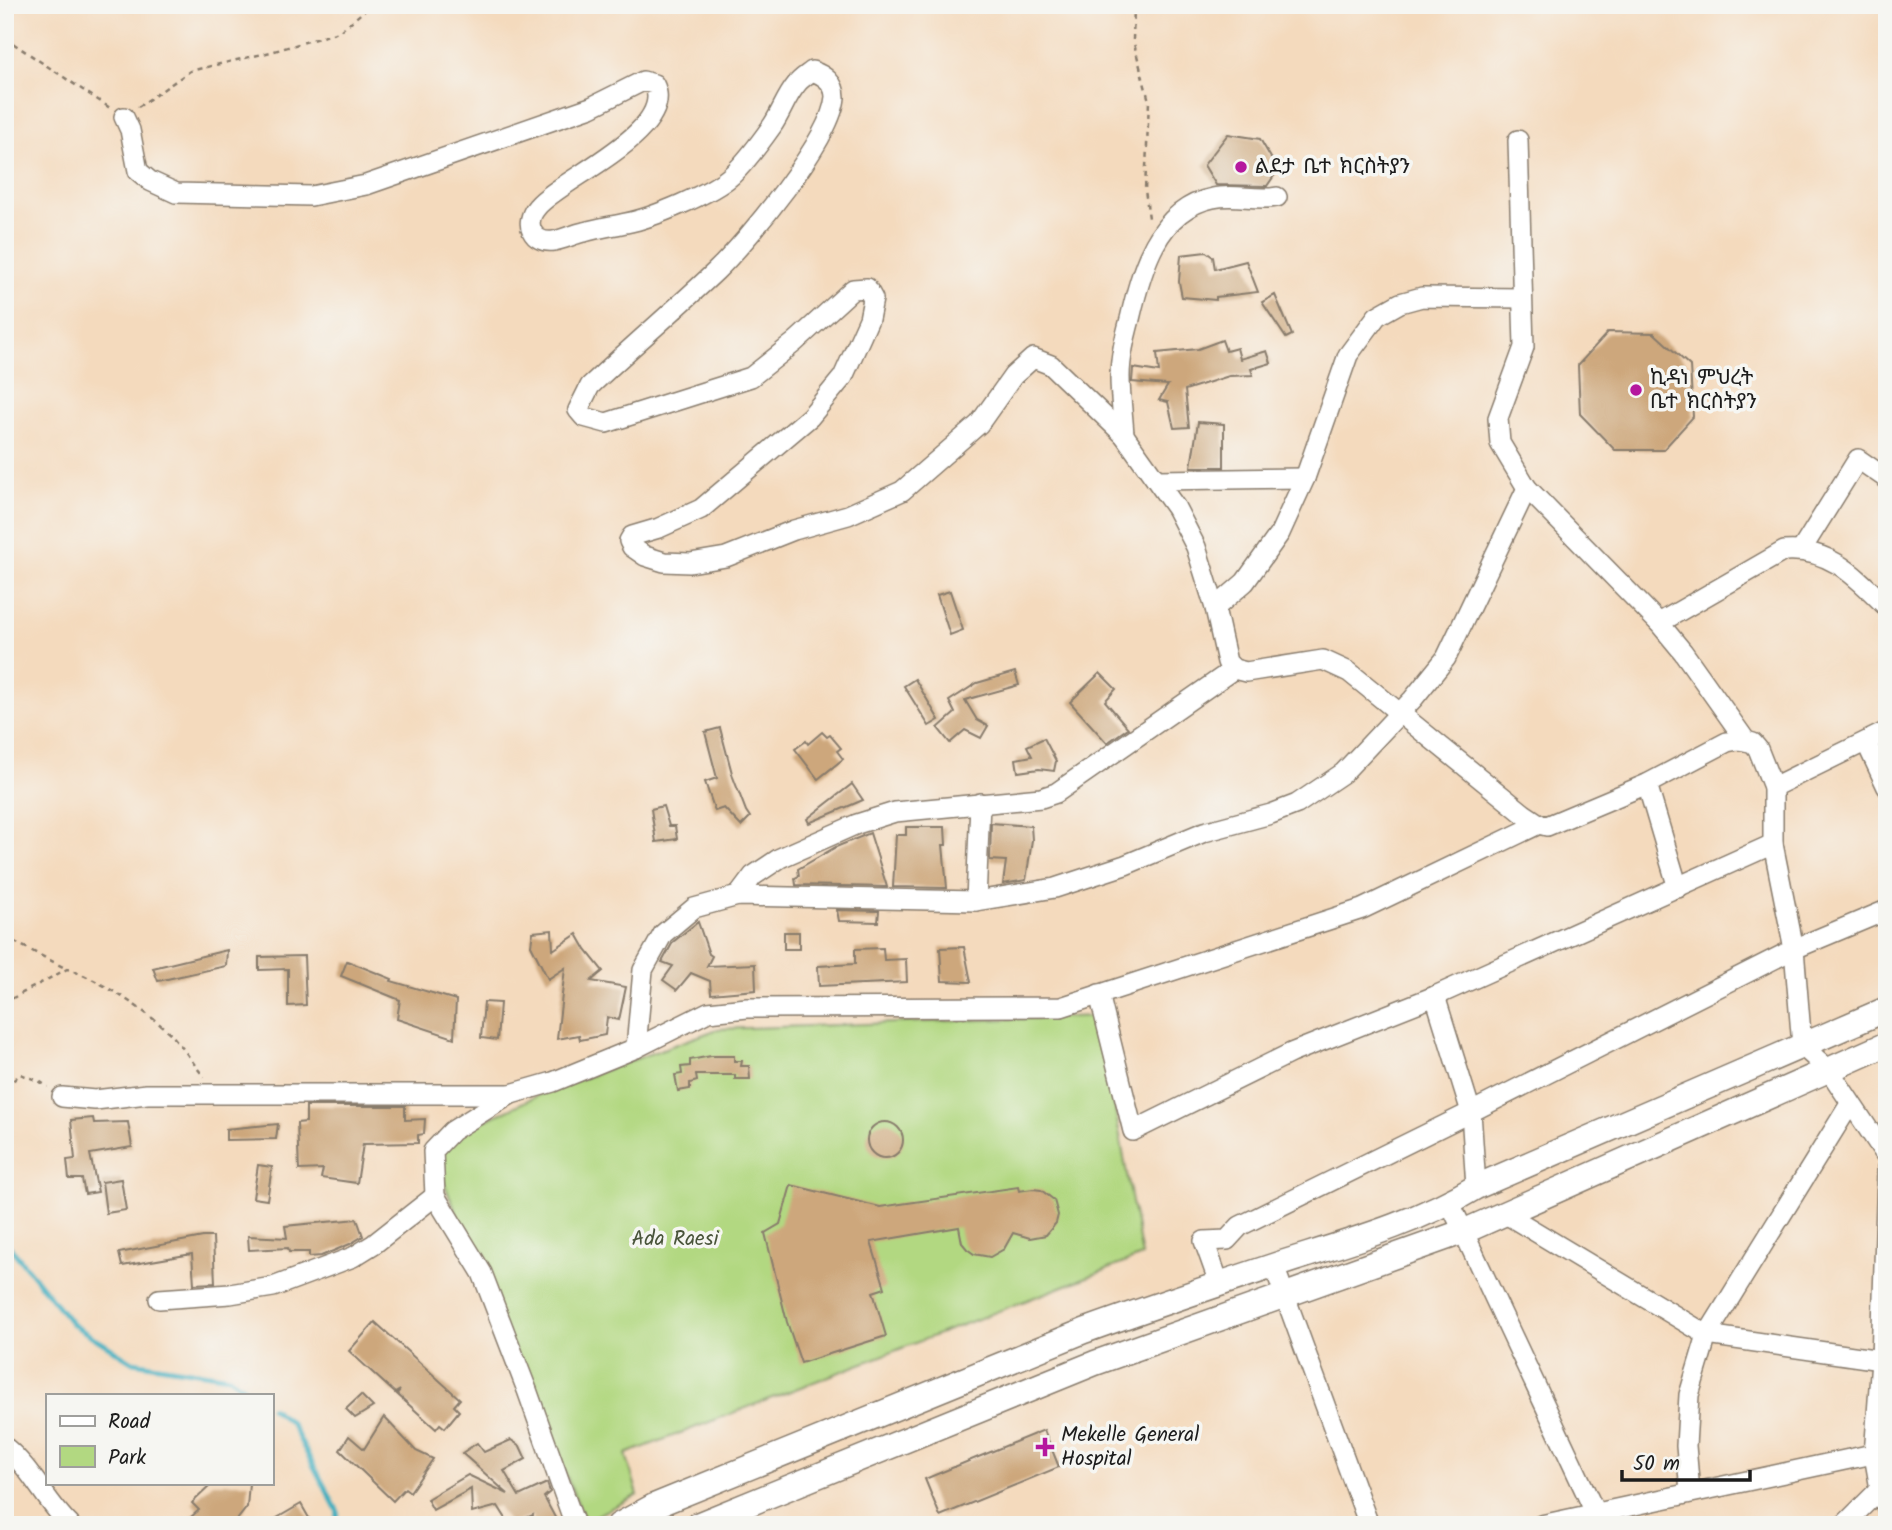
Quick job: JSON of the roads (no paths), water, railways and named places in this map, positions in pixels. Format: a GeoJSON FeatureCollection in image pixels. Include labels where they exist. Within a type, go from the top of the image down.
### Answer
{"type":"FeatureCollection","features":[{"type":"Feature","properties":{"kind":"main road"},"geometry":{"type":"LineString","coordinates":[[619,1525],[654,1506],[1084,1331],[1219,1283],[1346,1243],[1450,1203],[1476,1187],[1887,1009]]}},
{"type":"Feature","properties":{"kind":"main road"},"geometry":{"type":"LineString","coordinates":[[697,1525],[1095,1363],[1465,1231],[1887,1044]]}},
{"type":"Feature","properties":{"kind":"main road"},"geometry":{"type":"LineString","coordinates":[[1157,1304],[1168,1338]]}},
{"type":"Feature","properties":{"kind":"street"},"geometry":{"type":"LineString","coordinates":[[124,117],[130,130],[138,171],[150,181],[176,193],[311,196],[366,185],[591,107],[643,81],[653,84],[657,91],[657,101],[644,127],[622,147],[562,186],[537,207],[530,219],[530,230],[536,238],[551,241],[649,218],[730,177],[774,123],[796,83],[812,72],[822,74],[831,83],[835,96],[825,128],[783,195],[718,270],[590,386],[578,410],[584,417],[606,423],[751,377],[795,342],[853,289],[867,288],[873,299],[869,319],[844,377],[810,417],[701,509],[659,528],[632,536],[629,541],[632,547],[646,556],[664,562],[690,563],[726,557],[794,530],[848,515],[902,491],[979,424],[1013,376],[1034,358],[1051,365],[1124,435],[1177,508],[1196,547],[1215,608],[1227,662],[1234,669],[1247,672],[1323,660],[1349,672],[1398,714],[1539,824],[1547,826],[1647,784],[1727,742],[1738,740],[1753,743],[1773,787],[1773,844],[1794,949],[1802,1046],[1829,1070],[1887,1157]]}},
{"type":"Feature","properties":{"kind":"street"},"geometry":{"type":"LineString","coordinates":[[1518,140],[1524,347],[1498,418],[1500,443],[1527,488],[1659,623],[1683,652],[1746,741]]}},
{"type":"Feature","properties":{"kind":"street"},"geometry":{"type":"LineString","coordinates":[[1124,435],[1121,355],[1142,270],[1154,246],[1170,222],[1188,208],[1212,198],[1262,200],[1277,197]]}},
{"type":"Feature","properties":{"kind":"street"},"geometry":{"type":"LineString","coordinates":[[1215,608],[1245,582],[1280,533],[1305,478],[1348,355],[1377,316],[1400,303],[1422,297],[1522,298]]}},
{"type":"Feature","properties":{"kind":"street"},"geometry":{"type":"LineString","coordinates":[[1802,549],[1858,459],[1887,479]]}},
{"type":"Feature","properties":{"kind":"street"},"geometry":{"type":"LineString","coordinates":[[1158,480],[1305,478]]}},
{"type":"Feature","properties":{"kind":"street"},"geometry":{"type":"LineString","coordinates":[[636,1048],[643,970],[663,934],[694,908],[738,896],[976,901],[1055,888],[1125,865],[1204,832],[1297,804],[1343,773],[1413,699],[1446,658],[1527,488]]}},
{"type":"Feature","properties":{"kind":"street"},"geometry":{"type":"LineString","coordinates":[[1659,623],[1784,551],[1802,549],[1827,558],[1848,570],[1887,607]]}},
{"type":"Feature","properties":{"kind":"street"},"geometry":{"type":"LineString","coordinates":[[738,896],[753,876],[780,858],[857,824],[894,812],[1041,798],[1056,793],[1234,669]]}},
{"type":"Feature","properties":{"kind":"street"},"geometry":{"type":"LineString","coordinates":[[1773,787],[1887,731]]}},
{"type":"Feature","properties":{"kind":"street"},"geometry":{"type":"LineString","coordinates":[[1866,742],[1887,787]]}},
{"type":"Feature","properties":{"kind":"street"},"geometry":{"type":"LineString","coordinates":[[1647,784],[1678,888]]}},
{"type":"Feature","properties":{"kind":"street"},"geometry":{"type":"LineString","coordinates":[[976,901],[980,803]]}},
{"type":"Feature","properties":{"kind":"street"},"geometry":{"type":"LineString","coordinates":[[62,1097],[95,1100],[147,1094],[216,1093],[511,1094],[553,1082],[636,1048],[708,1012],[747,1008],[1061,1007],[1363,909],[1539,824]]}},
{"type":"Feature","properties":{"kind":"street"},"geometry":{"type":"LineString","coordinates":[[1099,994],[1133,1131],[1291,1053],[1435,996],[1773,844]]}},
{"type":"Feature","properties":{"kind":"street"},"geometry":{"type":"LineString","coordinates":[[1219,1283],[1204,1241],[1227,1240],[1240,1226],[1794,949],[1887,910]]}},
{"type":"Feature","properties":{"kind":"street"},"geometry":{"type":"LineString","coordinates":[[1435,996],[1471,1112],[1476,1187]]}},
{"type":"Feature","properties":{"kind":"street"},"geometry":{"type":"LineString","coordinates":[[511,1094],[452,1131],[433,1151],[435,1196],[482,1273],[575,1525]]}},
{"type":"Feature","properties":{"kind":"street"},"geometry":{"type":"LineString","coordinates":[[1690,1492],[1686,1446],[1689,1395],[1707,1335],[1850,1104]]}},
{"type":"Feature","properties":{"kind":"street"},"geometry":{"type":"LineString","coordinates":[[1887,1170],[1880,1453],[1880,1489],[1887,1508]]}},
{"type":"Feature","properties":{"kind":"street"},"geometry":{"type":"LineString","coordinates":[[159,1298],[230,1294],[273,1287],[353,1257],[374,1244],[435,1196]]}},
{"type":"Feature","properties":{"kind":"street"},"geometry":{"type":"LineString","coordinates":[[1450,1203],[1598,1518]]}},
{"type":"Feature","properties":{"kind":"street"},"geometry":{"type":"LineString","coordinates":[[1506,1214],[1707,1335],[1881,1360]]}},
{"type":"Feature","properties":{"kind":"street"},"geometry":{"type":"LineString","coordinates":[[1274,1266],[1369,1525]]}},
{"type":"Feature","properties":{"kind":"street"},"geometry":{"type":"LineString","coordinates":[[5,1447],[21,1460],[59,1514],[71,1525]]}},
{"type":"Feature","properties":{"kind":"street"},"geometry":{"type":"LineString","coordinates":[[1541,1525],[1598,1518],[1690,1492],[1880,1453]]}},
{"type":"Feature","properties":{"kind":"street"},"geometry":{"type":"LineString","coordinates":[[1844,1525],[1880,1489]]}},
{"type":"Feature","properties":{"kind":"waterway"},"geometry":{"type":"LineString","coordinates":[[10,1247],[72,1324],[133,1362],[229,1377],[253,1394]]}},
{"type":"Feature","properties":{"kind":"waterway"},"geometry":{"type":"LineString","coordinates":[[273,1410],[291,1423],[338,1512],[336,1525]]}},
{"type":"Feature","properties":{"kind":"place","name":"ልደታ ቤተ ክርስትያን"},"geometry":{"type":"Point","coordinates":[1241,167]}},
{"type":"Feature","properties":{"kind":"place","name":"ኪዳነ ምህረት ቤተ ክርስትያን"},"geometry":{"type":"Point","coordinates":[1636,390]}},
{"type":"Feature","properties":{"kind":"place","name":"Mekelle General Hospital"},"geometry":{"type":"Point","coordinates":[1045,1447]}},
{"type":"Feature","properties":{"kind":"park label","name":"Ada Raesi"},"geometry":{"type":"Point","coordinates":[675,1239]}}]}
